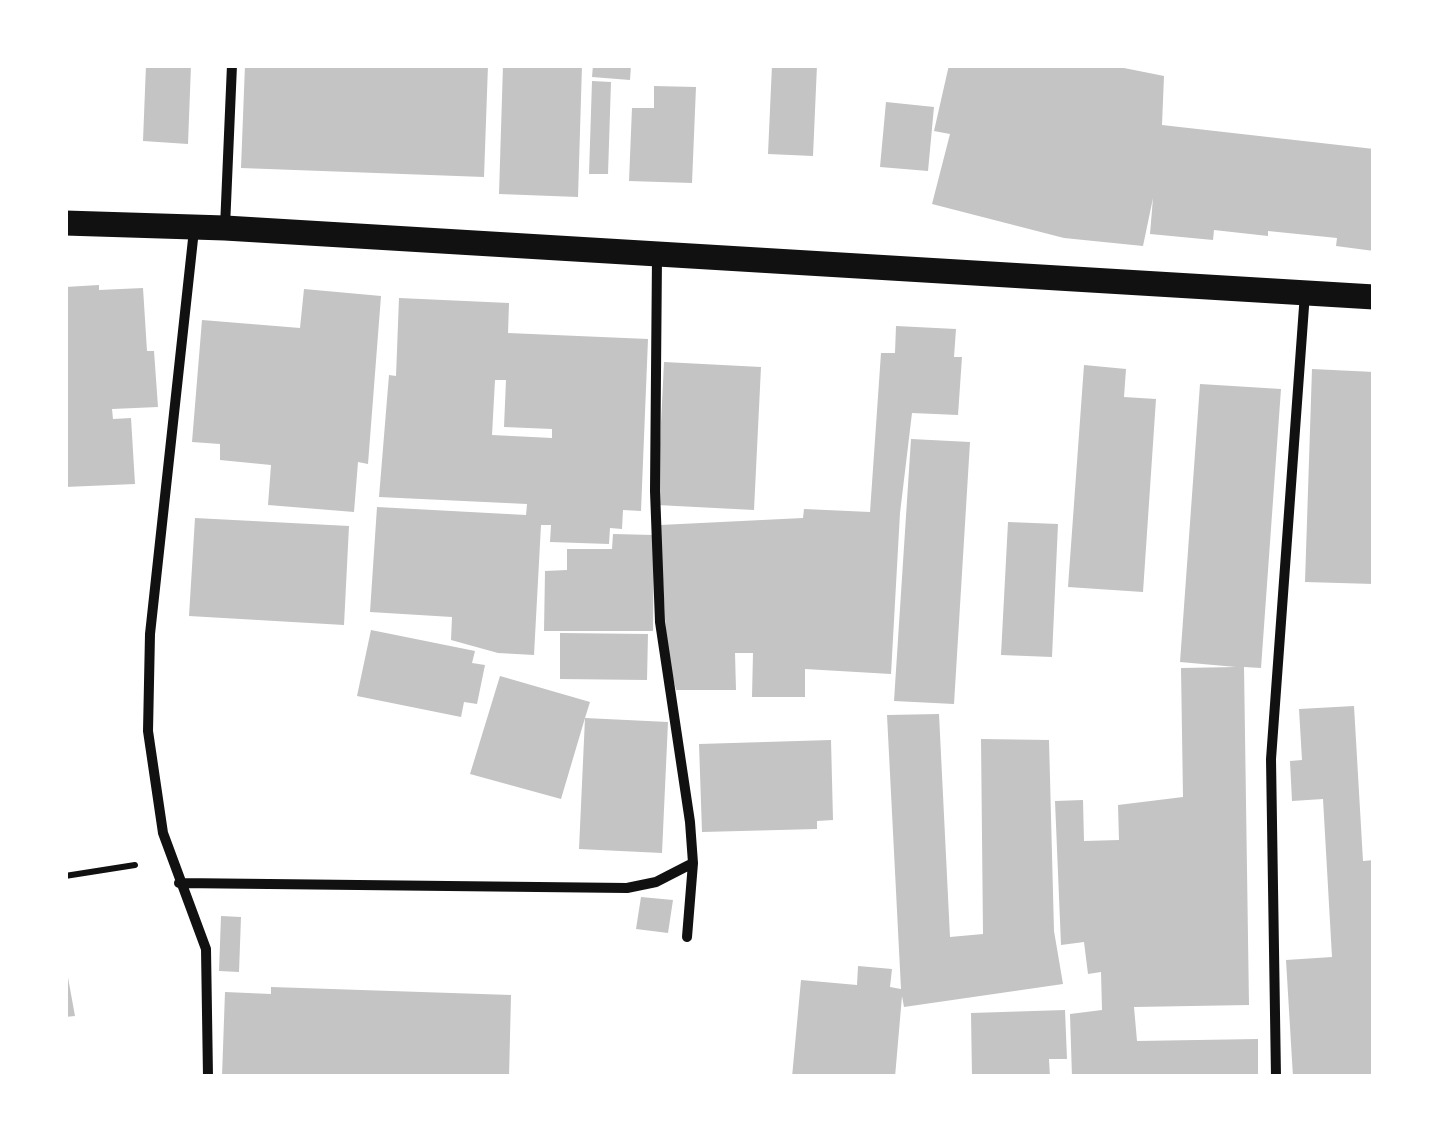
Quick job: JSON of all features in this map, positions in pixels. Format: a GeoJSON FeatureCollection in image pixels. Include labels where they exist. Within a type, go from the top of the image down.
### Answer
{"type":"FeatureCollection","features":[{"type":"Feature","properties":{"kind":"main road"},"geometry":{"type":"LineString","coordinates":[[65,223],[225,228],[1374,297]]}},
{"type":"Feature","properties":{"kind":"street"},"geometry":{"type":"LineString","coordinates":[[225,228],[232,65]]}},
{"type":"Feature","properties":{"kind":"street"},"geometry":{"type":"LineString","coordinates":[[194,227],[150,634],[151,770],[170,860],[206,949],[208,1077]]}},
{"type":"Feature","properties":{"kind":"street"},"geometry":{"type":"LineString","coordinates":[[657,255],[655,492],[660,622],[687,790],[692,863],[687,937]]}},
{"type":"Feature","properties":{"kind":"street"},"geometry":{"type":"LineString","coordinates":[[1276,1077],[1272,759],[1306,292]]}},
{"type":"Feature","properties":{"kind":"street"},"geometry":{"type":"LineString","coordinates":[[179,883],[627,888],[656,882],[692,863]]}},
{"type":"Feature","properties":{"kind":"path"},"geometry":{"type":"LineString","coordinates":[[65,876],[170,860]]}},
{"type":"Feature","properties":{"kind":"building"},"geometry":{"type":"Polygon","coordinates":[[[146,65],[191,65],[188,144],[143,141],[146,65]]]}},
{"type":"Feature","properties":{"kind":"building"},"geometry":{"type":"Polygon","coordinates":[[[245,65],[488,65],[484,177],[241,168],[245,65]]]}},
{"type":"Feature","properties":{"kind":"building"},"geometry":{"type":"Polygon","coordinates":[[[503,65],[582,65],[578,197],[499,194],[503,65]]]}},
{"type":"Feature","properties":{"kind":"building"},"geometry":{"type":"Polygon","coordinates":[[[593,65],[631,65],[630,80],[592,77],[593,65]]]}},
{"type":"Feature","properties":{"kind":"building"},"geometry":{"type":"Polygon","coordinates":[[[772,65],[817,65],[813,156],[768,154],[772,65]]]}},
{"type":"Feature","properties":{"kind":"building"},"geometry":{"type":"Polygon","coordinates":[[[949,65],[1109,65],[1164,76],[1162,125],[1374,149],[1374,251],[1336,246],[1337,238],[1268,231],[1268,236],[1214,230],[1213,240],[1150,234],[1153,198],[1143,246],[1064,238],[932,204],[950,134],[934,131],[949,65]]]}},
{"type":"Feature","properties":{"kind":"building"},"geometry":{"type":"Polygon","coordinates":[[[592,81],[611,82],[608,174],[589,174],[592,81]]]}},
{"type":"Feature","properties":{"kind":"building"},"geometry":{"type":"Polygon","coordinates":[[[654,86],[696,87],[692,183],[629,181],[632,108],[654,108],[654,86]]]}},
{"type":"Feature","properties":{"kind":"building"},"geometry":{"type":"Polygon","coordinates":[[[886,102],[934,107],[928,171],[880,167],[886,102]]]}},
{"type":"Feature","properties":{"kind":"building"},"geometry":{"type":"Polygon","coordinates":[[[99,285],[99,290],[143,288],[147,351],[154,351],[158,407],[112,409],[113,419],[131,418],[135,484],[65,487],[65,287],[99,285]]]}},
{"type":"Feature","properties":{"kind":"building"},"geometry":{"type":"Polygon","coordinates":[[[304,289],[381,296],[368,464],[358,462],[354,512],[268,505],[271,465],[220,460],[220,444],[192,442],[202,320],[300,328],[304,289]]]}},
{"type":"Feature","properties":{"kind":"building"},"geometry":{"type":"Polygon","coordinates":[[[399,298],[509,303],[508,333],[648,339],[641,511],[623,510],[622,529],[610,528],[609,544],[550,542],[551,525],[541,525],[534,655],[498,653],[451,640],[452,617],[370,612],[377,507],[526,515],[527,504],[379,497],[389,375],[396,376],[399,298]],[[495,380],[492,435],[552,438],[552,429],[504,427],[506,380],[495,380]]]}},
{"type":"Feature","properties":{"kind":"building"},"geometry":{"type":"Polygon","coordinates":[[[896,326],[956,329],[954,357],[962,357],[958,415],[912,413],[900,513],[891,674],[805,669],[805,697],[752,697],[753,653],[735,653],[736,690],[676,690],[667,654],[660,525],[803,518],[804,509],[870,512],[881,353],[895,353],[896,326]]]}},
{"type":"Feature","properties":{"kind":"building"},"geometry":{"type":"Polygon","coordinates":[[[664,362],[761,367],[754,510],[657,505],[664,362]]]}},
{"type":"Feature","properties":{"kind":"building"},"geometry":{"type":"Polygon","coordinates":[[[1084,365],[1126,369],[1124,397],[1156,399],[1143,592],[1068,587],[1084,365]]]}},
{"type":"Feature","properties":{"kind":"building"},"geometry":{"type":"Polygon","coordinates":[[[1312,369],[1374,372],[1374,584],[1305,582],[1312,369]]]}},
{"type":"Feature","properties":{"kind":"building"},"geometry":{"type":"Polygon","coordinates":[[[1200,384],[1281,389],[1261,668],[1244,667],[1249,1005],[1134,1007],[1137,1041],[1258,1039],[1258,1077],[1072,1077],[1070,1014],[1102,1010],[1101,972],[1088,974],[1084,942],[1061,945],[1055,801],[1083,800],[1084,841],[1119,840],[1118,805],[1183,797],[1181,668],[1236,667],[1180,662],[1200,384]]]}},
{"type":"Feature","properties":{"kind":"building"},"geometry":{"type":"Polygon","coordinates":[[[911,439],[970,442],[954,704],[894,701],[911,439]]]}},
{"type":"Feature","properties":{"kind":"building"},"geometry":{"type":"Polygon","coordinates":[[[195,518],[349,526],[344,625],[189,616],[195,518]]]}},
{"type":"Feature","properties":{"kind":"building"},"geometry":{"type":"Polygon","coordinates":[[[1008,522],[1058,524],[1052,657],[1001,655],[1008,522]]]}},
{"type":"Feature","properties":{"kind":"building"},"geometry":{"type":"Polygon","coordinates":[[[613,534],[654,535],[653,631],[544,631],[545,571],[567,570],[567,549],[612,549],[613,534]]]}},
{"type":"Feature","properties":{"kind":"building"},"geometry":{"type":"Polygon","coordinates":[[[371,630],[475,651],[472,663],[485,665],[477,704],[464,702],[461,717],[357,696],[371,630]]]}},
{"type":"Feature","properties":{"kind":"building"},"geometry":{"type":"Polygon","coordinates":[[[560,633],[648,634],[647,680],[560,679],[560,633]]]}},
{"type":"Feature","properties":{"kind":"building"},"geometry":{"type":"Polygon","coordinates":[[[500,676],[590,702],[561,799],[470,774],[500,676]]]}},
{"type":"Feature","properties":{"kind":"building"},"geometry":{"type":"Polygon","coordinates":[[[1354,706],[1363,861],[1374,860],[1374,1077],[1293,1077],[1286,960],[1332,957],[1323,799],[1292,801],[1290,761],[1302,760],[1299,709],[1354,706]]]}},
{"type":"Feature","properties":{"kind":"building"},"geometry":{"type":"Polygon","coordinates":[[[939,714],[950,937],[983,934],[981,739],[1049,740],[1054,931],[1063,984],[904,1007],[902,996],[895,1077],[792,1077],[801,980],[857,985],[858,966],[892,969],[890,987],[901,989],[887,715],[939,714]]]}},
{"type":"Feature","properties":{"kind":"building"},"geometry":{"type":"Polygon","coordinates":[[[585,718],[668,722],[662,853],[579,849],[585,718]]]}},
{"type":"Feature","properties":{"kind":"building"},"geometry":{"type":"Polygon","coordinates":[[[831,740],[833,820],[817,821],[817,829],[702,832],[699,744],[831,740]]]}},
{"type":"Feature","properties":{"kind":"building"},"geometry":{"type":"Polygon","coordinates":[[[641,897],[673,900],[668,933],[636,929],[641,897]]]}},
{"type":"Feature","properties":{"kind":"building"},"geometry":{"type":"Polygon","coordinates":[[[221,916],[241,917],[239,972],[219,971],[221,916]]]}},
{"type":"Feature","properties":{"kind":"building"},"geometry":{"type":"Polygon","coordinates":[[[65,961],[75,1016],[65,1017],[65,961]]]}},
{"type":"Feature","properties":{"kind":"building"},"geometry":{"type":"Polygon","coordinates":[[[271,987],[511,995],[509,1077],[222,1076],[225,992],[271,994],[271,987]]]}},
{"type":"Feature","properties":{"kind":"building"},"geometry":{"type":"Polygon","coordinates":[[[1065,1010],[1067,1059],[1049,1059],[1050,1077],[972,1077],[971,1013],[1065,1010]]]}}]}
